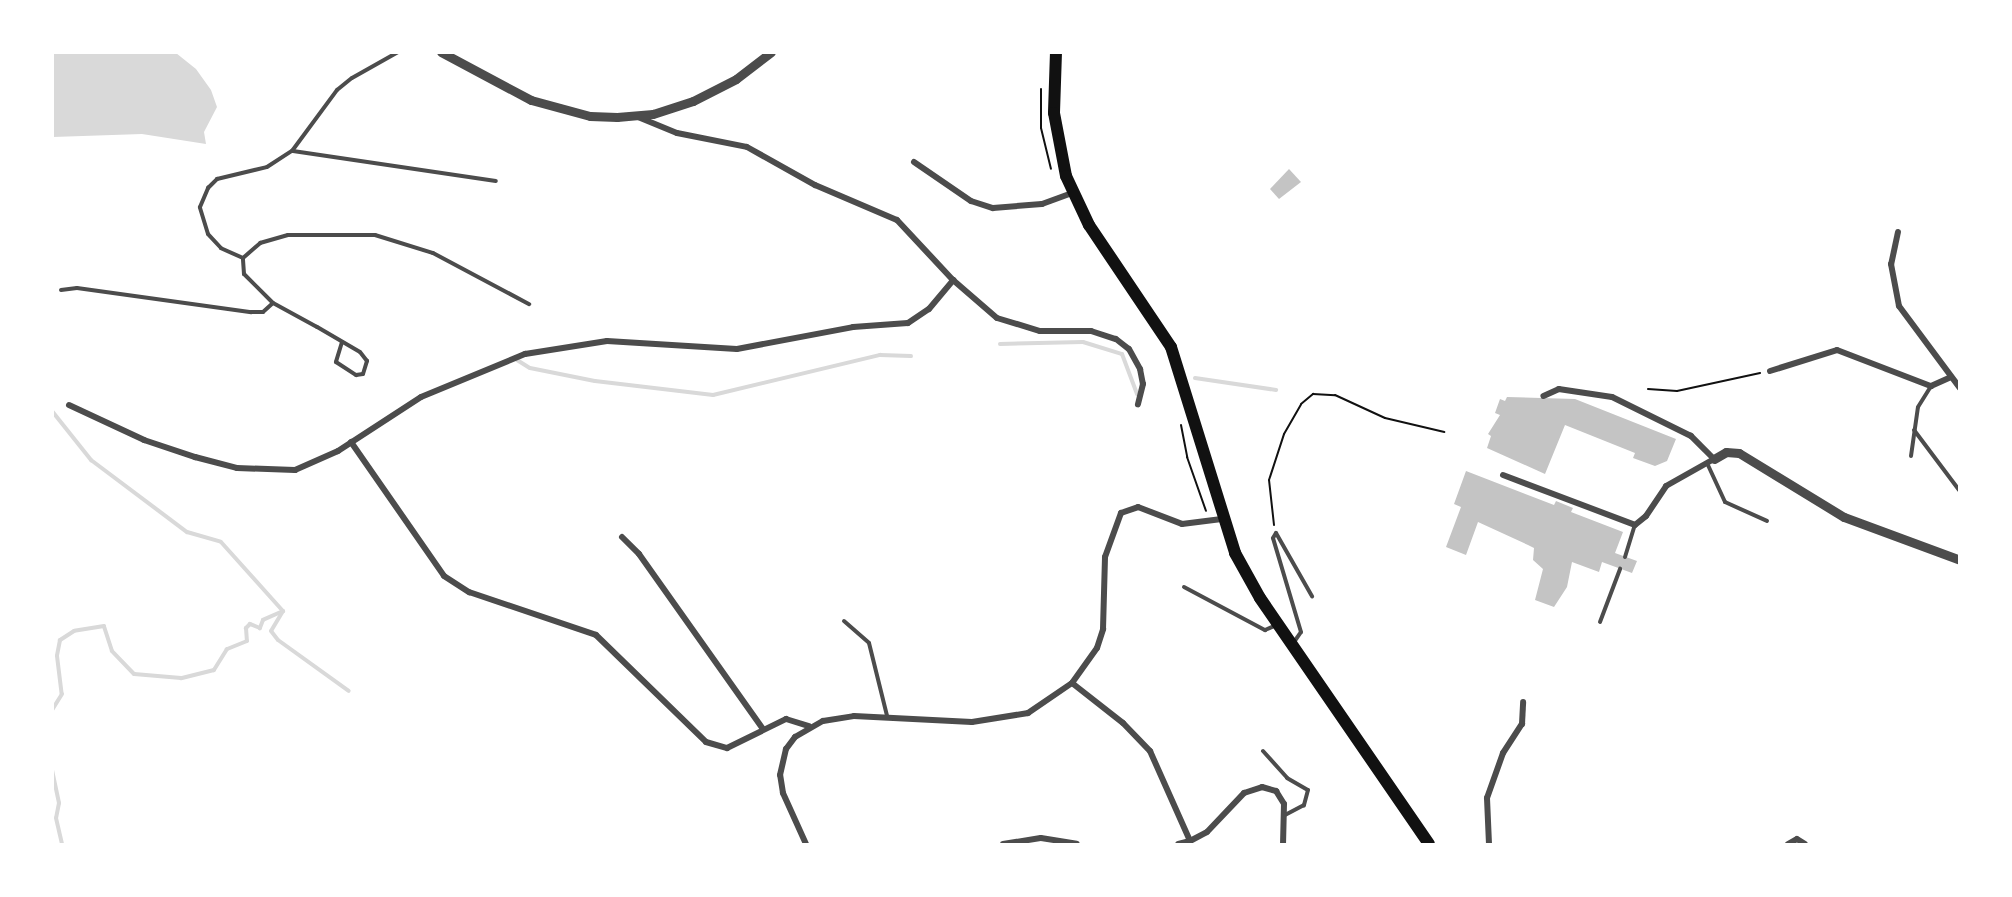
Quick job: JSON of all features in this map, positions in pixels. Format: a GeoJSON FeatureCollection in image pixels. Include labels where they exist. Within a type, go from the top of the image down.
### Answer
{"type":"FeatureCollection","features":[{"type":"Feature","properties":{"kind":"main road"},"geometry":{"type":"LineString","coordinates":[[1056,52],[1057,134],[1072,193],[1171,347],[1222,519],[1235,553],[1291,644],[1429,844]]}},
{"type":"Feature","properties":{"kind":"street"},"geometry":{"type":"LineString","coordinates":[[441,52],[509,92],[590,117],[638,117],[708,95],[771,52]]}},
{"type":"Feature","properties":{"kind":"street"},"geometry":{"type":"LineString","coordinates":[[638,117],[670,131],[747,147],[815,185],[897,220],[953,280],[986,311],[1011,324],[1040,331],[1091,331],[1124,344],[1140,369],[1143,384],[1138,404]]}},
{"type":"Feature","properties":{"kind":"street"},"geometry":{"type":"LineString","coordinates":[[914,162],[971,201],[993,208],[1042,204],[1072,193]]}},
{"type":"Feature","properties":{"kind":"street"},"geometry":{"type":"LineString","coordinates":[[1898,232],[1891,264],[1895,294],[1908,321],[1959,388]]}},
{"type":"Feature","properties":{"kind":"street"},"geometry":{"type":"LineString","coordinates":[[69,405],[152,442],[237,468],[295,470],[326,458],[421,397],[525,354],[606,341],[737,349],[853,327],[908,323],[929,309],[953,280]]}},
{"type":"Feature","properties":{"kind":"street"},"geometry":{"type":"LineString","coordinates":[[1770,370],[1837,350],[1931,386],[1951,377]]}},
{"type":"Feature","properties":{"kind":"street"},"geometry":{"type":"LineString","coordinates":[[1543,396],[1559,389],[1612,397],[1691,436],[1711,461]]}},
{"type":"Feature","properties":{"kind":"street"},"geometry":{"type":"LineString","coordinates":[[351,442],[432,562],[457,586],[596,635],[680,721],[706,742],[727,748],[762,728],[786,720],[809,726],[854,716],[972,722],[1013,717],[1042,705],[1072,683],[1097,648],[1103,629],[1106,556],[1121,513],[1138,507],[1182,524],[1222,519]]}},
{"type":"Feature","properties":{"kind":"street"},"geometry":{"type":"LineString","coordinates":[[1503,475],[1635,525],[1646,516],[1665,486],[1726,452],[1739,453],[1844,517],[1959,561]]}},
{"type":"Feature","properties":{"kind":"street"},"geometry":{"type":"LineString","coordinates":[[621,537],[639,554],[762,728]]}},
{"type":"Feature","properties":{"kind":"street"},"geometry":{"type":"LineString","coordinates":[[1072,683],[1123,723],[1150,751],[1191,841]]}},
{"type":"Feature","properties":{"kind":"street"},"geometry":{"type":"LineString","coordinates":[[1489,844],[1487,798],[1503,753],[1522,724],[1524,702]]}},
{"type":"Feature","properties":{"kind":"street"},"geometry":{"type":"LineString","coordinates":[[807,844],[783,793],[780,775],[786,749],[809,726]]}},
{"type":"Feature","properties":{"kind":"street"},"geometry":{"type":"LineString","coordinates":[[1178,844],[1191,841],[1207,832],[1253,789],[1276,791],[1285,815],[1283,844]]}},
{"type":"Feature","properties":{"kind":"street"},"geometry":{"type":"LineString","coordinates":[[1003,844],[1041,838],[1077,844]]}},
{"type":"Feature","properties":{"kind":"street"},"geometry":{"type":"LineString","coordinates":[[1788,844],[1797,839],[1805,844]]}},
{"type":"Feature","properties":{"kind":"lane"},"geometry":{"type":"LineString","coordinates":[[243,258],[213,243],[202,222],[202,199],[217,179],[267,167],[292,151],[337,90],[352,78],[398,52]]}},
{"type":"Feature","properties":{"kind":"lane"},"geometry":{"type":"LineString","coordinates":[[292,151],[496,181]]}},
{"type":"Feature","properties":{"kind":"lane"},"geometry":{"type":"LineString","coordinates":[[243,258],[260,243],[288,235],[375,235],[433,253],[529,304]]}},
{"type":"Feature","properties":{"kind":"lane"},"geometry":{"type":"LineString","coordinates":[[243,258],[244,274],[273,303],[342,342],[366,357],[363,374],[356,375],[336,362],[342,342]]}},
{"type":"Feature","properties":{"kind":"lane"},"geometry":{"type":"LineString","coordinates":[[61,290],[77,288],[251,312],[262,312],[273,303]]}},
{"type":"Feature","properties":{"kind":"lane"},"geometry":{"type":"LineString","coordinates":[[1911,456],[1920,402],[1931,386]]}},
{"type":"Feature","properties":{"kind":"lane"},"geometry":{"type":"LineString","coordinates":[[1914,430],[1959,490]]}},
{"type":"Feature","properties":{"kind":"lane"},"geometry":{"type":"LineString","coordinates":[[1711,461],[1725,502],[1767,521]]}},
{"type":"Feature","properties":{"kind":"lane"},"geometry":{"type":"LineString","coordinates":[[1625,557],[1635,525]]}},
{"type":"Feature","properties":{"kind":"lane"},"geometry":{"type":"LineString","coordinates":[[1276,533],[1312,596]]}},
{"type":"Feature","properties":{"kind":"lane"},"geometry":{"type":"LineString","coordinates":[[1276,533],[1273,538],[1301,632],[1291,644]]}},
{"type":"Feature","properties":{"kind":"lane"},"geometry":{"type":"LineString","coordinates":[[1599,622],[1620,569]]}},
{"type":"Feature","properties":{"kind":"lane"},"geometry":{"type":"LineString","coordinates":[[1184,587],[1265,630],[1278,624]]}},
{"type":"Feature","properties":{"kind":"lane"},"geometry":{"type":"LineString","coordinates":[[844,621],[869,643],[887,716]]}},
{"type":"Feature","properties":{"kind":"lane"},"geometry":{"type":"LineString","coordinates":[[1263,751],[1287,778],[1308,790],[1304,805],[1285,815]]}},
{"type":"Feature","properties":{"kind":"path"},"geometry":{"type":"LineString","coordinates":[[1648,389],[1677,391],[1770,370]]}},
{"type":"Feature","properties":{"kind":"path"},"geometry":{"type":"LineString","coordinates":[[1276,533],[1269,506],[1269,480],[1284,434],[1301,404],[1313,394],[1335,395],[1385,418],[1444,432]]}},
{"type":"Feature","properties":{"kind":"shaded area"},"geometry":{"type":"Polygon","coordinates":[[[52,53],[176,53],[196,69],[211,90],[217,107],[204,132],[206,144],[142,134],[53,137],[52,53]]]}},
{"type":"Feature","properties":{"kind":"building"},"geometry":{"type":"Polygon","coordinates":[[[1289,169],[1301,182],[1279,199],[1270,189],[1289,169]]]}},
{"type":"Feature","properties":{"kind":"building"},"geometry":{"type":"Polygon","coordinates":[[[1507,397],[1575,399],[1676,439],[1667,461],[1655,466],[1633,458],[1635,453],[1565,425],[1545,474],[1487,448],[1491,436],[1488,434],[1500,415],[1495,413],[1500,399],[1505,401],[1507,397]]]}},
{"type":"Feature","properties":{"kind":"building"},"geometry":{"type":"Polygon","coordinates":[[[1466,471],[1554,505],[1556,501],[1573,508],[1571,512],[1623,532],[1615,553],[1637,561],[1632,573],[1602,562],[1599,572],[1572,562],[1567,587],[1554,607],[1535,600],[1543,569],[1533,560],[1534,548],[1478,522],[1466,555],[1446,547],[1461,507],[1454,504],[1466,471]]]}},
{"type":"Feature","properties":{"kind":"waterway"},"geometry":{"type":"LineString","coordinates":[[1000,344],[1083,342],[1122,354],[1137,394]]}},
{"type":"Feature","properties":{"kind":"waterway"},"geometry":{"type":"LineString","coordinates":[[517,360],[530,368],[595,381],[713,395],[880,355],[911,356]]}},
{"type":"Feature","properties":{"kind":"waterway"},"geometry":{"type":"LineString","coordinates":[[1195,378],[1276,390]]}},
{"type":"Feature","properties":{"kind":"waterway"},"geometry":{"type":"LineString","coordinates":[[52,411],[91,460],[187,532],[221,542],[283,611],[263,620],[260,628],[250,624],[246,628],[247,641],[227,649],[214,670],[181,678],[134,674],[112,651],[104,626],[74,631],[60,640],[57,656],[62,694],[52,710]]}},
{"type":"Feature","properties":{"kind":"waterway"},"geometry":{"type":"LineString","coordinates":[[283,611],[271,631],[278,640],[349,691]]}},
{"type":"Feature","properties":{"kind":"waterway"},"geometry":{"type":"LineString","coordinates":[[52,770],[59,803],[56,818],[62,844]]}}]}
